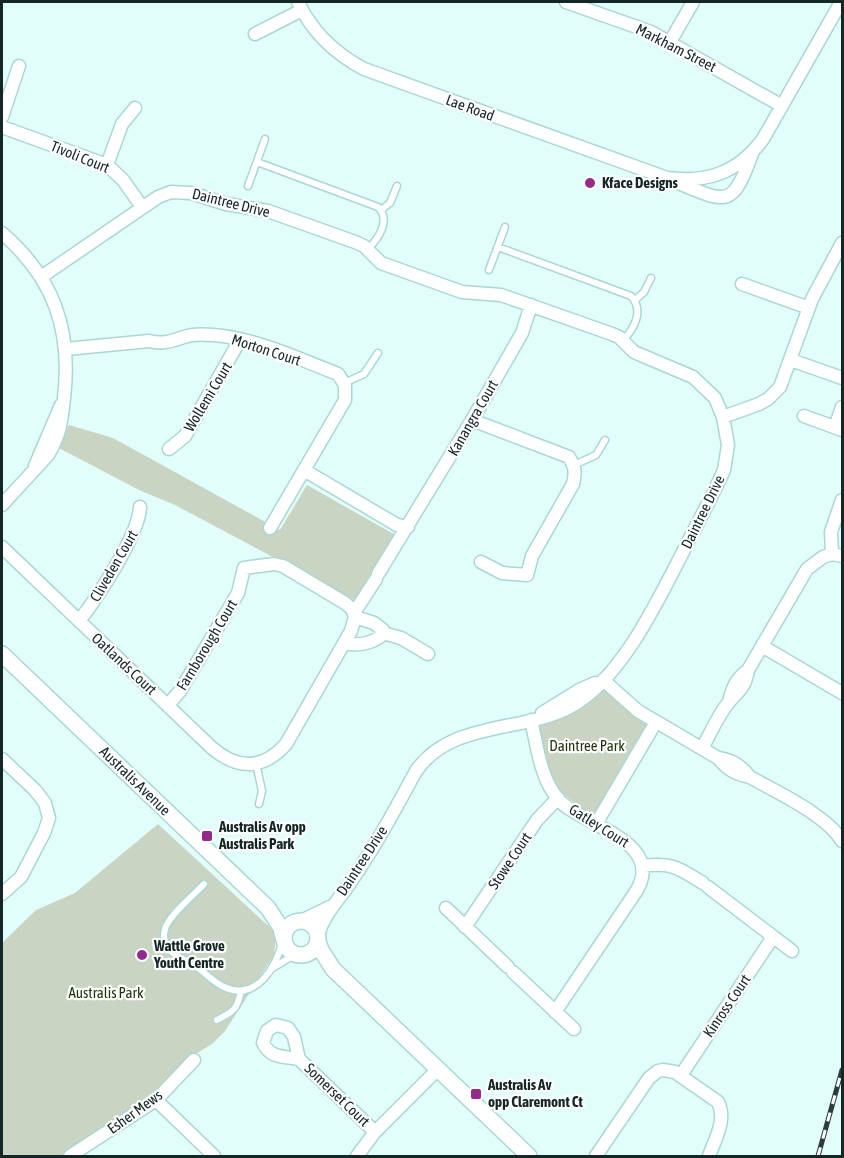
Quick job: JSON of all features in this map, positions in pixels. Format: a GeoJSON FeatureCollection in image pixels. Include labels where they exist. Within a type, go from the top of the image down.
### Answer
{"type":"FeatureCollection","features":[{"type":"Feature","properties":{"kind":"street","name":"Markham Street"},"geometry":{"type":"LineString","coordinates":[[566,2],[644,29],[782,106]]}},
{"type":"Feature","properties":{"kind":"street"},"geometry":{"type":"LineString","coordinates":[[670,42],[693,2]]}},
{"type":"Feature","properties":{"kind":"street","name":"Lae Road"},"geometry":{"type":"LineString","coordinates":[[300,6],[314,29],[328,45],[364,69],[667,178],[710,197],[719,198],[729,196],[743,180],[752,153],[782,106],[841,2]]}},
{"type":"Feature","properties":{"kind":"street"},"geometry":{"type":"LineString","coordinates":[[255,34],[300,6]]}},
{"type":"Feature","properties":{"kind":"street"},"geometry":{"type":"LineString","coordinates":[[2,117],[19,66]]}},
{"type":"Feature","properties":{"kind":"street"},"geometry":{"type":"LineString","coordinates":[[107,165],[122,124],[135,108]]}},
{"type":"Feature","properties":{"kind":"street","name":"Tivoli Court"},"geometry":{"type":"LineString","coordinates":[[2,127],[107,165],[123,180],[142,207]]}},
{"type":"Feature","properties":{"kind":"street","name":"Lae Road"},"geometry":{"type":"LineString","coordinates":[[667,178],[691,180],[716,175],[736,165],[752,153]]}},
{"type":"Feature","properties":{"kind":"street","name":"Daintree Drive"},"geometry":{"type":"LineString","coordinates":[[41,277],[142,207],[165,194],[178,191],[191,193],[226,204],[268,211],[355,242],[368,249],[381,263],[462,292],[501,295],[612,334],[634,352],[685,372],[715,398],[723,417],[728,445],[726,462],[720,478],[649,615],[622,658],[603,680],[573,705],[548,718],[531,720],[452,741],[428,757],[416,771],[352,880],[331,906],[318,938]]}},
{"type":"Feature","properties":{"kind":"street"},"geometry":{"type":"LineString","coordinates":[[2,233],[24,254],[41,277],[58,315],[67,366],[62,423],[56,439],[48,455],[2,505]]}},
{"type":"Feature","properties":{"kind":"street"},"geometry":{"type":"LineString","coordinates":[[723,417],[759,404],[775,393],[783,379],[816,290],[840,251]]}},
{"type":"Feature","properties":{"kind":"street"},"geometry":{"type":"LineString","coordinates":[[742,284],[809,308]]}},
{"type":"Feature","properties":{"kind":"street","name":"Kanangra Court"},"geometry":{"type":"LineString","coordinates":[[355,615],[522,333],[531,305]]}},
{"type":"Feature","properties":{"kind":"street","name":"Morton Court"},"geometry":{"type":"LineString","coordinates":[[66,350],[149,341],[174,342],[182,337],[213,335],[240,340],[338,374],[344,382]]}},
{"type":"Feature","properties":{"kind":"street","name":"Wollemi Court"},"geometry":{"type":"LineString","coordinates":[[169,449],[185,436],[240,340]]}},
{"type":"Feature","properties":{"kind":"street"},"geometry":{"type":"LineString","coordinates":[[790,360],[843,378]]}},
{"type":"Feature","properties":{"kind":"street"},"geometry":{"type":"LineString","coordinates":[[270,528],[345,400],[344,382]]}},
{"type":"Feature","properties":{"kind":"street"},"geometry":{"type":"LineString","coordinates":[[804,416],[839,428],[843,407]]}},
{"type":"Feature","properties":{"kind":"street"},"geometry":{"type":"LineString","coordinates":[[472,420],[560,452],[569,457],[576,473],[573,484],[532,556],[527,575],[502,573],[481,562]]}},
{"type":"Feature","properties":{"kind":"street"},"geometry":{"type":"LineString","coordinates":[[304,470],[397,525],[408,527]]}},
{"type":"Feature","properties":{"kind":"street"},"geometry":{"type":"LineString","coordinates":[[702,748],[729,702],[738,694],[746,681],[748,670],[807,569],[817,560],[837,555],[831,532],[842,500]]}},
{"type":"Feature","properties":{"kind":"street","name":"Cliveden Court"},"geometry":{"type":"LineString","coordinates":[[79,621],[134,532],[140,517],[140,507]]}},
{"type":"Feature","properties":{"kind":"street","name":"Oatlands Court"},"geometry":{"type":"LineString","coordinates":[[2,548],[226,759],[241,764],[256,764]]}},
{"type":"Feature","properties":{"kind":"street","name":"Farnborough Court"},"geometry":{"type":"LineString","coordinates":[[168,705],[180,691],[238,593],[244,568],[269,564],[283,566],[345,603],[355,615]]}},
{"type":"Feature","properties":{"kind":"street"},"geometry":{"type":"LineString","coordinates":[[256,764],[269,759],[286,744],[354,626],[355,615],[382,628],[383,633]]}},
{"type":"Feature","properties":{"kind":"street"},"geometry":{"type":"LineString","coordinates":[[344,643],[356,645],[377,640],[383,633]]}},
{"type":"Feature","properties":{"kind":"street"},"geometry":{"type":"LineString","coordinates":[[383,633],[401,638],[428,654]]}},
{"type":"Feature","properties":{"kind":"street"},"geometry":{"type":"LineString","coordinates":[[762,646],[843,693]]}},
{"type":"Feature","properties":{"kind":"street","name":"Australis Avenue"},"geometry":{"type":"LineString","coordinates":[[2,654],[268,908],[281,928],[284,938]]}},
{"type":"Feature","properties":{"kind":"street"},"geometry":{"type":"LineString","coordinates":[[603,680],[632,707],[718,758],[725,767],[738,775],[750,777],[828,824],[843,841]]}},
{"type":"Feature","properties":{"kind":"street","name":"Gatley Court"},"geometry":{"type":"LineString","coordinates":[[531,720],[546,777],[558,798],[568,807],[633,848],[642,866]]}},
{"type":"Feature","properties":{"kind":"street"},"geometry":{"type":"LineString","coordinates":[[596,824],[656,722]]}},
{"type":"Feature","properties":{"kind":"street"},"geometry":{"type":"LineString","coordinates":[[2,759],[35,790],[45,803],[49,818],[44,833],[21,877],[2,894]]}},
{"type":"Feature","properties":{"kind":"street","name":"Stowe Court"},"geometry":{"type":"LineString","coordinates":[[465,927],[532,827],[558,798]]}},
{"type":"Feature","properties":{"kind":"street"},"geometry":{"type":"LineString","coordinates":[[555,1012],[637,890],[641,880],[642,866],[660,863],[670,865],[706,885],[792,951]]}},
{"type":"Feature","properties":{"kind":"street","name":"Daintree Drive"},"geometry":{"type":"LineString","coordinates":[[300,921],[331,906]]}},
{"type":"Feature","properties":{"kind":"street","name":"Australis Avenue"},"geometry":{"type":"LineString","coordinates":[[268,908],[300,921]]}},
{"type":"Feature","properties":{"kind":"street"},"geometry":{"type":"LineString","coordinates":[[446,908],[574,1029]]}},
{"type":"Feature","properties":{"kind":"street"},"geometry":{"type":"LineString","coordinates":[[333,969],[287,949],[284,938],[287,927],[300,921],[313,926],[321,950],[333,969],[524,1154]]}},
{"type":"Feature","properties":{"kind":"street"},"geometry":{"type":"LineString","coordinates":[[300,956],[312,952],[318,938]]}},
{"type":"Feature","properties":{"kind":"street","name":"Kinross Court"},"geometry":{"type":"LineString","coordinates":[[681,1075],[773,938]]}},
{"type":"Feature","properties":{"kind":"street","name":"Somerset Court"},"geometry":{"type":"LineString","coordinates":[[299,1059],[375,1132]]}},
{"type":"Feature","properties":{"kind":"street","name":"Esher Mews"},"geometry":{"type":"LineString","coordinates":[[70,1156],[156,1100],[194,1060]]}},
{"type":"Feature","properties":{"kind":"street"},"geometry":{"type":"LineString","coordinates":[[357,1156],[375,1132],[438,1069]]}},
{"type":"Feature","properties":{"kind":"street"},"geometry":{"type":"LineString","coordinates":[[596,1156],[653,1074],[663,1070],[681,1075],[713,1097],[721,1108],[721,1121],[709,1156]]}},
{"type":"Feature","properties":{"kind":"street"},"geometry":{"type":"LineString","coordinates":[[156,1100],[214,1156]]}},
{"type":"Feature","properties":{"kind":"lane","name":"Daintree Drive"},"geometry":{"type":"LineString","coordinates":[[248,186],[265,139]]}},
{"type":"Feature","properties":{"kind":"lane"},"geometry":{"type":"LineString","coordinates":[[256,162],[369,202],[381,210],[383,225],[378,237],[368,249]]}},
{"type":"Feature","properties":{"kind":"lane"},"geometry":{"type":"LineString","coordinates":[[381,210],[390,203],[398,186]]}},
{"type":"Feature","properties":{"kind":"lane"},"geometry":{"type":"LineString","coordinates":[[489,270],[505,227]]}},
{"type":"Feature","properties":{"kind":"lane"},"geometry":{"type":"LineString","coordinates":[[498,247],[626,294],[635,300],[638,308],[637,317],[629,333],[622,340]]}},
{"type":"Feature","properties":{"kind":"lane"},"geometry":{"type":"LineString","coordinates":[[635,300],[644,292],[651,278]]}},
{"type":"Feature","properties":{"kind":"lane"},"geometry":{"type":"LineString","coordinates":[[344,382],[367,372],[378,352]]}},
{"type":"Feature","properties":{"kind":"lane"},"geometry":{"type":"LineString","coordinates":[[574,465],[596,455],[605,440]]}},
{"type":"Feature","properties":{"kind":"lane"},"geometry":{"type":"LineString","coordinates":[[256,764],[262,791],[259,804]]}},
{"type":"Feature","properties":{"kind":"lane"},"geometry":{"type":"LineString","coordinates":[[204,884],[167,923],[164,932],[166,944],[174,954],[196,966],[226,988],[241,991],[260,983],[272,968],[284,938]]}},
{"type":"Feature","properties":{"kind":"lane"},"geometry":{"type":"LineString","coordinates":[[272,968],[289,958],[300,956]]}},
{"type":"Feature","properties":{"kind":"lane"},"geometry":{"type":"LineString","coordinates":[[217,1020],[238,1006],[241,991]]}},
{"type":"Feature","properties":{"kind":"green space"},"geometry":{"type":"Polygon","coordinates":[[[69,425],[113,438],[280,530],[307,485],[397,536],[356,601],[175,505],[139,490],[57,447],[69,425]]]}},
{"type":"Feature","properties":{"kind":"green space","name":"Daintree Park"},"geometry":{"type":"Polygon","coordinates":[[[604,686],[649,724],[596,819],[553,786],[538,724],[604,686]]]}},
{"type":"Feature","properties":{"kind":"green space","name":"Australis Park"},"geometry":{"type":"Polygon","coordinates":[[[158,824],[276,933],[274,955],[225,1031],[212,1044],[189,1058],[152,1096],[63,1156],[2,1156],[2,943],[36,910],[75,893],[158,824]]]}},
{"type":"Feature","properties":{"kind":"railway"},"geometry":{"type":"LineString","coordinates":[[818,1156],[842,1070]]}},
{"type":"Feature","properties":{"kind":"place","name":"Kface Designs"},"geometry":{"type":"Point","coordinates":[590,183]}},
{"type":"Feature","properties":{"kind":"place","name":"Australis Av opp Australis Park"},"geometry":{"type":"Point","coordinates":[207,836]}},
{"type":"Feature","properties":{"kind":"place","name":"Wattle Grove Youth Centre"},"geometry":{"type":"Point","coordinates":[142,955]}},
{"type":"Feature","properties":{"kind":"place","name":"Australis Av opp Claremont Ct"},"geometry":{"type":"Point","coordinates":[476,1094]}}]}
